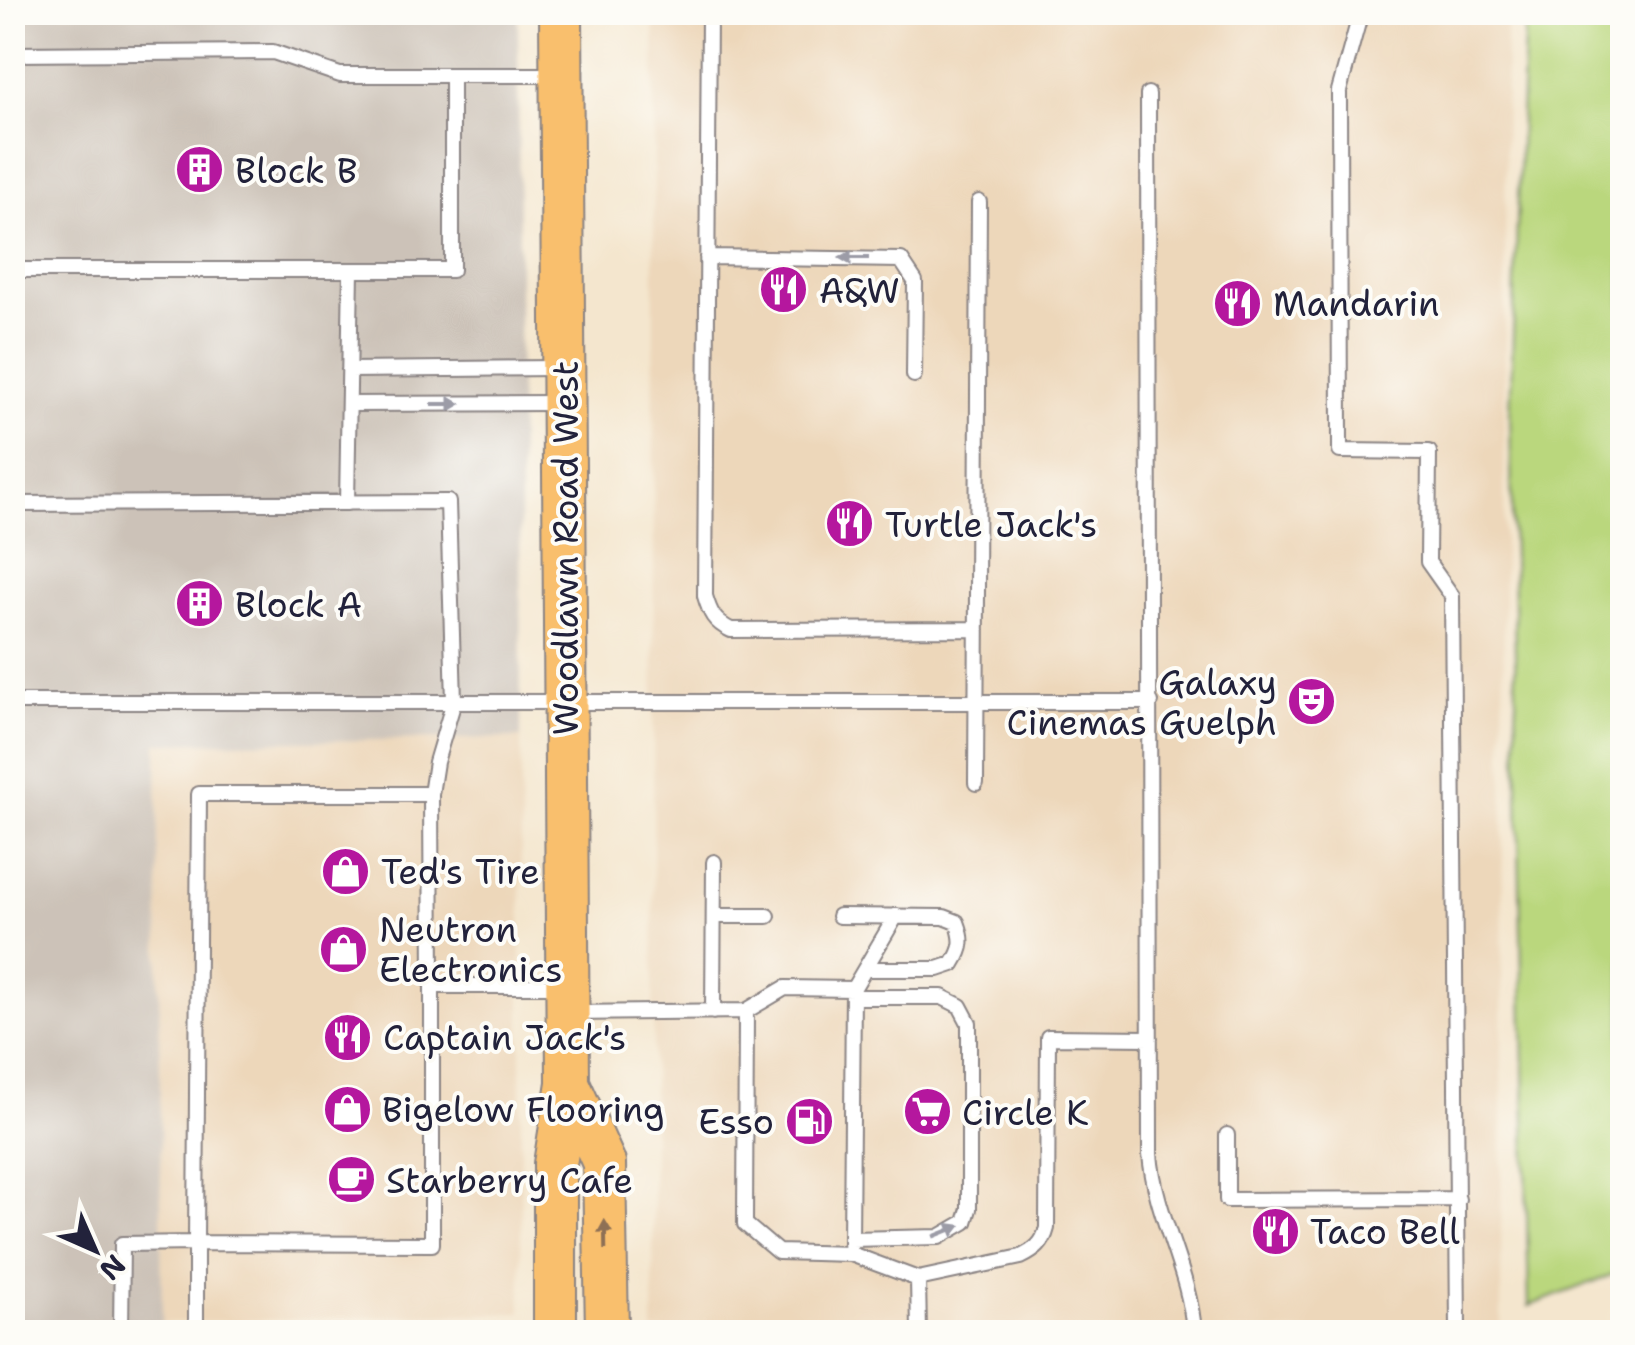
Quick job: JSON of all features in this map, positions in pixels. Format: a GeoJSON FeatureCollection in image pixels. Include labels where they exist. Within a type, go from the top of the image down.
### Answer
{"type":"FeatureCollection","features":[{"type":"Feature","properties":{"kind":"main road","name":"Woodlawn Road West"},"geometry":{"type":"LineString","coordinates":[[555,1332],[554,1164],[568,1083],[561,12]]}},
{"type":"Feature","properties":{"kind":"main road","name":"Woodlawn Road West"},"geometry":{"type":"LineString","coordinates":[[568,1083],[604,1163],[607,1332]]}},
{"type":"Feature","properties":{"kind":"lane"},"geometry":{"type":"LineString","coordinates":[[708,12],[705,596],[710,614],[718,624],[731,630],[976,630]]}},
{"type":"Feature","properties":{"kind":"lane"},"geometry":{"type":"LineString","coordinates":[[1361,12],[1339,90],[1340,451],[1429,452],[1428,562],[1452,596],[1458,1332]]}},
{"type":"Feature","properties":{"kind":"lane"},"geometry":{"type":"LineString","coordinates":[[12,54],[273,52],[340,76],[562,75]]}},
{"type":"Feature","properties":{"kind":"lane"},"geometry":{"type":"LineString","coordinates":[[12,270],[452,270],[452,75]]}},
{"type":"Feature","properties":{"kind":"lane"},"geometry":{"type":"LineString","coordinates":[[1148,94],[1153,1186],[1186,1292],[1194,1332]]}},
{"type":"Feature","properties":{"kind":"lane"},"geometry":{"type":"LineString","coordinates":[[976,782],[978,202]]}},
{"type":"Feature","properties":{"kind":"lane"},"geometry":{"type":"LineString","coordinates":[[707,256],[901,260],[916,281],[914,375]]}},
{"type":"Feature","properties":{"kind":"lane"},"geometry":{"type":"LineString","coordinates":[[347,502],[350,270]]}},
{"type":"Feature","properties":{"kind":"lane"},"geometry":{"type":"LineString","coordinates":[[349,370],[564,385]]}},
{"type":"Feature","properties":{"kind":"lane"},"geometry":{"type":"LineString","coordinates":[[349,404],[564,385]]}},
{"type":"Feature","properties":{"kind":"lane"},"geometry":{"type":"LineString","coordinates":[[12,504],[448,502],[454,701],[430,794],[432,1244],[122,1244],[120,1332]]}},
{"type":"Feature","properties":{"kind":"lane"},"geometry":{"type":"LineString","coordinates":[[12,702],[1150,702]]}},
{"type":"Feature","properties":{"kind":"lane"},"geometry":{"type":"LineString","coordinates":[[196,1332],[199,794],[430,794]]}},
{"type":"Feature","properties":{"kind":"lane"},"geometry":{"type":"LineString","coordinates":[[713,1012],[714,862]]}},
{"type":"Feature","properties":{"kind":"lane"},"geometry":{"type":"LineString","coordinates":[[714,916],[768,916]]}},
{"type":"Feature","properties":{"kind":"lane"},"geometry":{"type":"LineString","coordinates":[[839,916],[944,917],[957,922],[963,937],[962,950],[953,964],[938,969],[868,969]]}},
{"type":"Feature","properties":{"kind":"lane"},"geometry":{"type":"LineString","coordinates":[[851,1246],[854,993],[896,916]]}},
{"type":"Feature","properties":{"kind":"lane"},"geometry":{"type":"LineString","coordinates":[[432,986],[713,1012],[746,1011],[785,988],[942,998],[960,1006],[968,1023],[966,1222],[939,1237],[778,1252],[745,1224],[746,1011]]}},
{"type":"Feature","properties":{"kind":"lane"},"geometry":{"type":"LineString","coordinates":[[851,1246],[918,1279],[1021,1257],[1034,1250],[1044,1240],[1048,1228],[1048,1037],[1150,1038]]}},
{"type":"Feature","properties":{"kind":"lane"},"geometry":{"type":"LineString","coordinates":[[1227,1135],[1227,1200],[1458,1199]]}},
{"type":"Feature","properties":{"kind":"lane"},"geometry":{"type":"LineString","coordinates":[[918,1279],[919,1332]]}},
{"type":"Feature","properties":{"kind":"shaded area"},"geometry":{"type":"Polygon","coordinates":[[[12,13],[518,13],[521,738],[157,743],[162,1323],[13,1323],[12,13]]]}},
{"type":"Feature","properties":{"kind":"shaded area"},"geometry":{"type":"Polygon","coordinates":[[[654,13],[1506,13],[1501,1332],[653,1331],[654,13]]]}},
{"type":"Feature","properties":{"kind":"shaded area"},"geometry":{"type":"Polygon","coordinates":[[[521,738],[521,1313],[162,1323],[157,743],[521,738]]]}},
{"type":"Feature","properties":{"kind":"green space"},"geometry":{"type":"Polygon","coordinates":[[[1525,13],[1622,13],[1622,1271],[1529,1306],[1510,415],[1525,13]]]}},
{"type":"Feature","properties":{"kind":"place","name":"Block B"},"geometry":{"type":"Point","coordinates":[200,170]}},
{"type":"Feature","properties":{"kind":"place","name":"A&W"},"geometry":{"type":"Point","coordinates":[784,290]}},
{"type":"Feature","properties":{"kind":"place","name":"Mandarin"},"geometry":{"type":"Point","coordinates":[1238,303]}},
{"type":"Feature","properties":{"kind":"place","name":"Turtle Jack's"},"geometry":{"type":"Point","coordinates":[850,524]}},
{"type":"Feature","properties":{"kind":"place","name":"Block A"},"geometry":{"type":"Point","coordinates":[200,604]}},
{"type":"Feature","properties":{"kind":"place","name":"Galaxy Cinemas Guelph"},"geometry":{"type":"Point","coordinates":[1312,702]}},
{"type":"Feature","properties":{"kind":"place","name":"Ted's Tire"},"geometry":{"type":"Point","coordinates":[346,871]}},
{"type":"Feature","properties":{"kind":"place","name":"Neutron Electronics"},"geometry":{"type":"Point","coordinates":[344,949]}},
{"type":"Feature","properties":{"kind":"place","name":"Captain Jack's"},"geometry":{"type":"Point","coordinates":[348,1037]}},
{"type":"Feature","properties":{"kind":"place","name":"Bigelow Flooring"},"geometry":{"type":"Point","coordinates":[347,1109]}},
{"type":"Feature","properties":{"kind":"place","name":"Circle K"},"geometry":{"type":"Point","coordinates":[927,1112]}},
{"type":"Feature","properties":{"kind":"place","name":"Esso"},"geometry":{"type":"Point","coordinates":[809,1121]}},
{"type":"Feature","properties":{"kind":"place","name":"Starberry Cafe"},"geometry":{"type":"Point","coordinates":[351,1180]}},
{"type":"Feature","properties":{"kind":"place","name":"Taco Bell"},"geometry":{"type":"Point","coordinates":[1275,1231]}}]}
